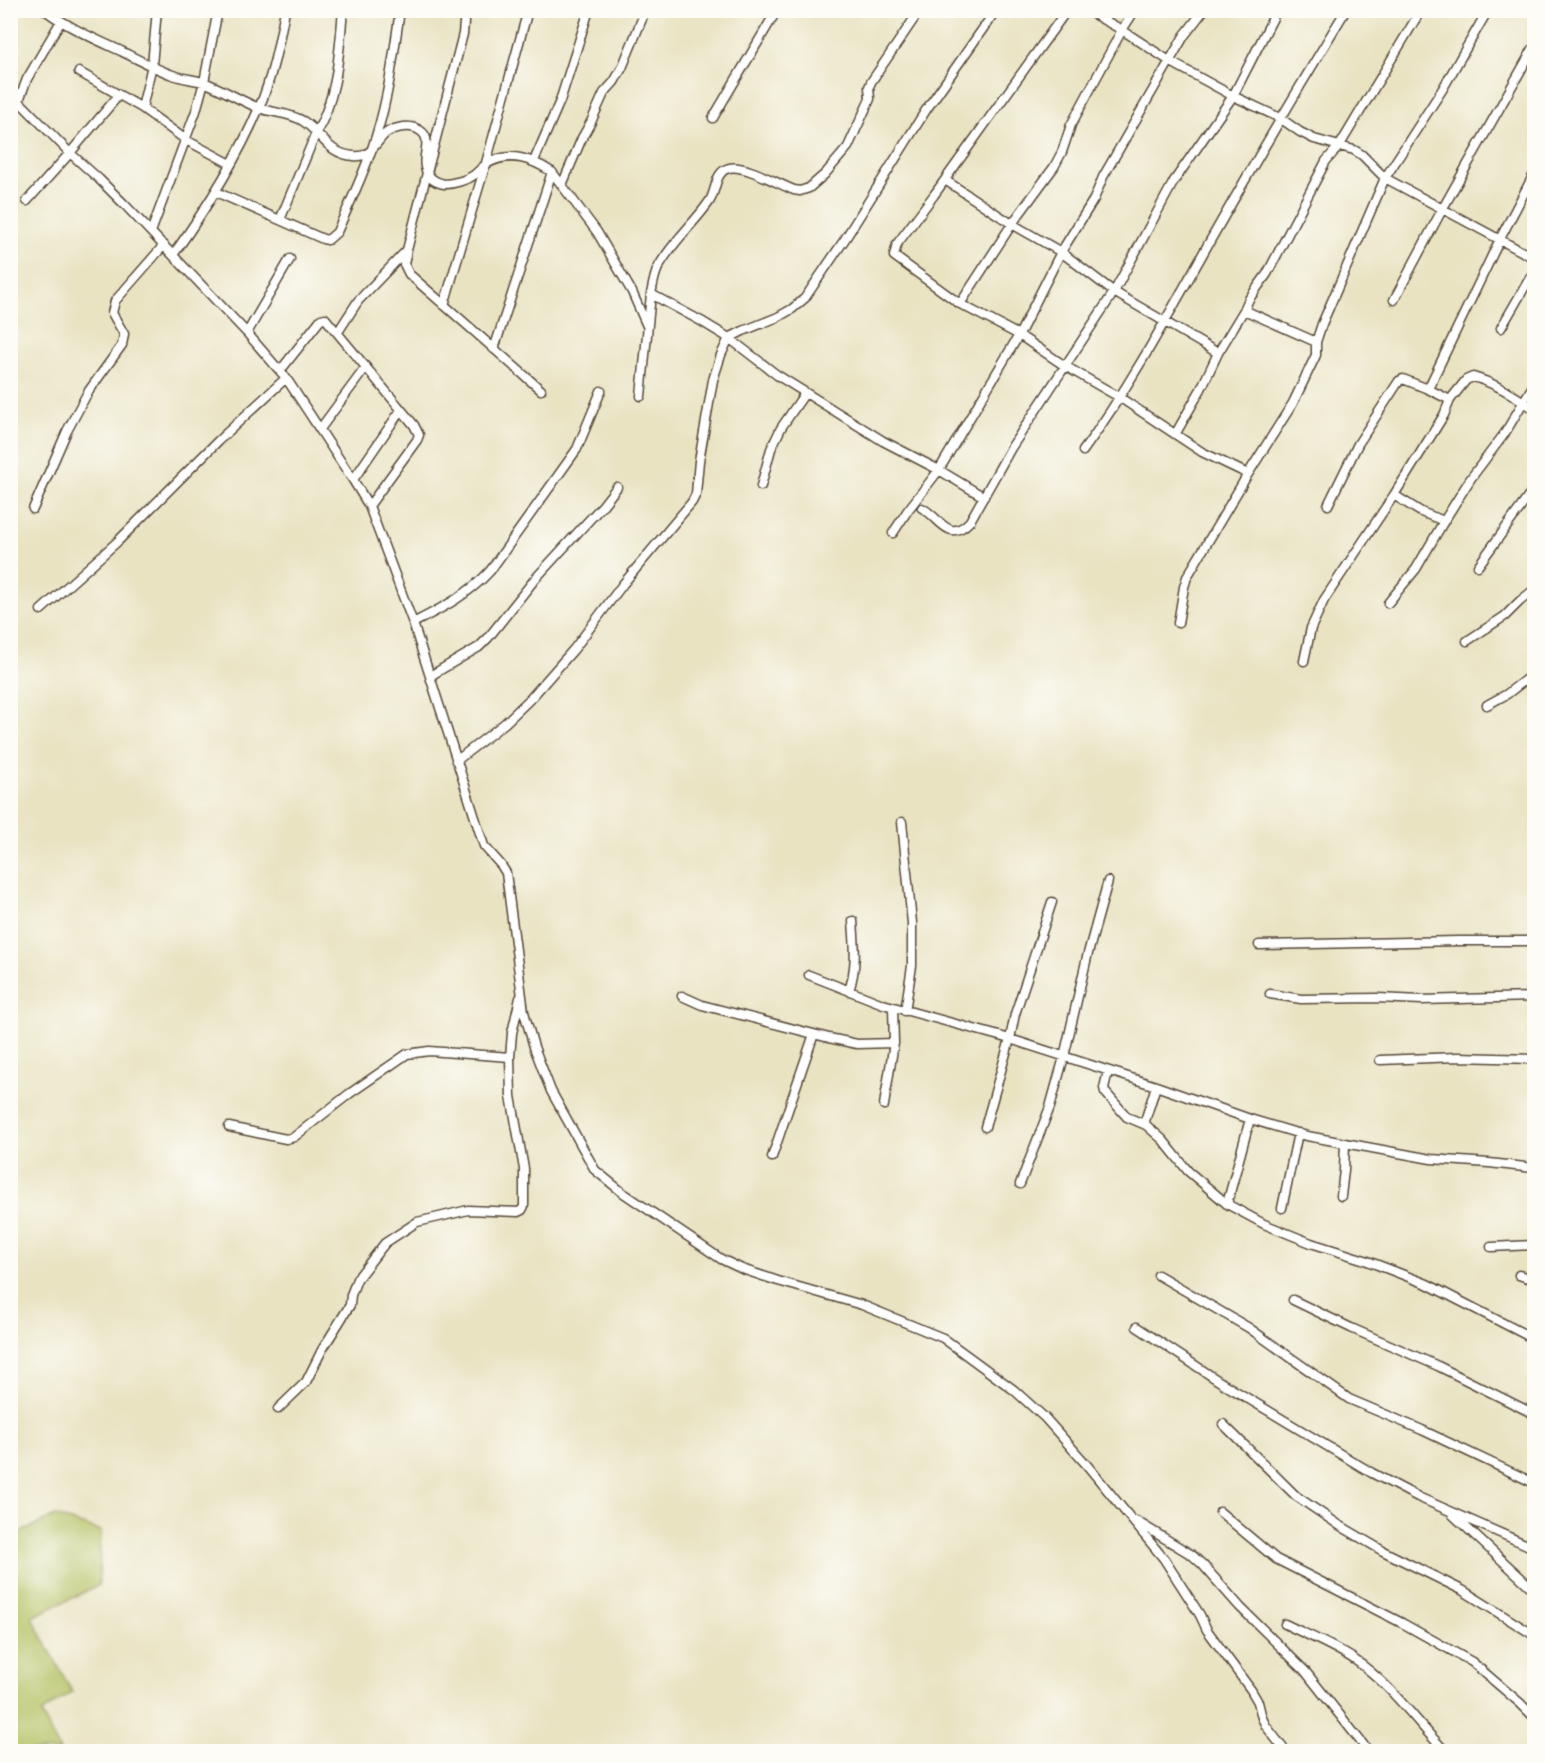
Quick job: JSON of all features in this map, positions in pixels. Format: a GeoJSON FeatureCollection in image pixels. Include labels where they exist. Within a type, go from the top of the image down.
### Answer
{"type":"FeatureCollection","features":[{"type":"Feature","properties":{"kind":"street"},"geometry":{"type":"LineString","coordinates":[[45,10],[74,29],[170,74],[204,82],[259,108],[302,120],[332,149],[344,154],[354,156],[371,152],[386,133],[399,127],[414,128],[422,133],[427,141],[423,165],[426,173],[436,182],[446,184],[459,181],[474,175],[486,163],[509,157],[534,161],[552,172],[597,232],[632,292],[648,329]]}},
{"type":"Feature","properties":{"kind":"street"},"geometry":{"type":"LineString","coordinates":[[141,108],[152,65],[157,10]]}},
{"type":"Feature","properties":{"kind":"street"},"geometry":{"type":"LineString","coordinates":[[151,232],[196,111],[218,10]]}},
{"type":"Feature","properties":{"kind":"street"},"geometry":{"type":"LineString","coordinates":[[173,255],[216,192],[259,108],[268,85],[285,10]]}},
{"type":"Feature","properties":{"kind":"street"},"geometry":{"type":"LineString","coordinates":[[280,220],[323,121],[337,74],[343,10]]}},
{"type":"Feature","properties":{"kind":"street"},"geometry":{"type":"LineString","coordinates":[[216,192],[328,240],[336,232],[362,176],[378,132],[392,68],[400,10]]}},
{"type":"Feature","properties":{"kind":"street"},"geometry":{"type":"LineString","coordinates":[[465,10],[463,34],[404,264],[406,269],[444,305],[541,390]]}},
{"type":"Feature","properties":{"kind":"street"},"geometry":{"type":"LineString","coordinates":[[444,305],[528,10]]}},
{"type":"Feature","properties":{"kind":"street"},"geometry":{"type":"LineString","coordinates":[[534,161],[560,101],[590,10]]}},
{"type":"Feature","properties":{"kind":"street"},"geometry":{"type":"LineString","coordinates":[[713,118],[777,10]]}},
{"type":"Feature","properties":{"kind":"street"},"geometry":{"type":"LineString","coordinates":[[641,396],[651,294],[658,268],[670,249],[710,201],[719,175],[726,169],[734,167],[800,191],[809,188],[825,174],[848,147],[870,99],[871,82],[920,10]]}},
{"type":"Feature","properties":{"kind":"street"},"geometry":{"type":"LineString","coordinates":[[456,761],[531,698],[574,649],[623,584],[692,502],[696,494],[699,460],[713,380],[729,338],[778,317],[805,298],[926,110],[996,10]]}},
{"type":"Feature","properties":{"kind":"street"},"geometry":{"type":"LineString","coordinates":[[1067,10],[897,244],[894,256],[960,304],[1019,335],[1065,366],[1176,433],[1202,452],[1248,474]]}},
{"type":"Feature","properties":{"kind":"street"},"geometry":{"type":"LineString","coordinates":[[1086,10],[1171,62],[1233,96],[1280,118],[1314,139],[1362,155],[1385,178],[1534,258]]}},
{"type":"Feature","properties":{"kind":"street"},"geometry":{"type":"LineString","coordinates":[[960,304],[1012,224],[1054,167],[1071,125],[1135,10]]}},
{"type":"Feature","properties":{"kind":"street"},"geometry":{"type":"LineString","coordinates":[[893,533],[939,470],[1019,335],[1061,252],[1094,199],[1103,177],[1184,36],[1204,10]]}},
{"type":"Feature","properties":{"kind":"street"},"geometry":{"type":"LineString","coordinates":[[922,508],[948,530],[957,531],[970,521],[1011,448],[1114,292],[1174,181],[1233,96],[1277,10]]}},
{"type":"Feature","properties":{"kind":"street"},"geometry":{"type":"LineString","coordinates":[[1083,451],[1166,321],[1280,118],[1346,10]]}},
{"type":"Feature","properties":{"kind":"street"},"geometry":{"type":"LineString","coordinates":[[1176,433],[1218,353],[1249,299],[1267,274],[1326,161],[1340,146],[1420,10]]}},
{"type":"Feature","properties":{"kind":"street"},"geometry":{"type":"LineString","coordinates":[[1178,623],[1187,577],[1293,403],[1316,355],[1316,342],[1339,281],[1385,178],[1442,90],[1488,10]]}},
{"type":"Feature","properties":{"kind":"street"},"geometry":{"type":"LineString","coordinates":[[19,100],[57,16]]}},
{"type":"Feature","properties":{"kind":"street"},"geometry":{"type":"LineString","coordinates":[[562,185],[604,93],[622,68],[642,19]]}},
{"type":"Feature","properties":{"kind":"street"},"geometry":{"type":"LineString","coordinates":[[1394,300],[1534,47]]}},
{"type":"Feature","properties":{"kind":"street"},"geometry":{"type":"LineString","coordinates":[[79,72],[141,108],[186,140],[231,164]]}},
{"type":"Feature","properties":{"kind":"street"},"geometry":{"type":"LineString","coordinates":[[10,92],[164,245],[247,333],[283,375],[369,507],[413,623],[484,846],[506,873],[524,1012],[534,1047],[551,1091],[595,1170],[607,1181],[712,1254],[742,1269],[862,1305],[943,1338],[1014,1390],[1045,1418],[1164,1559],[1207,1630],[1251,1690],[1258,1702],[1266,1726],[1286,1752]]}},
{"type":"Feature","properties":{"kind":"street"},"geometry":{"type":"LineString","coordinates":[[27,201],[118,96]]}},
{"type":"Feature","properties":{"kind":"street"},"geometry":{"type":"LineString","coordinates":[[494,349],[552,172]]}},
{"type":"Feature","properties":{"kind":"street"},"geometry":{"type":"LineString","coordinates":[[1428,389],[1534,174]]}},
{"type":"Feature","properties":{"kind":"street"},"geometry":{"type":"LineString","coordinates":[[945,180],[1012,224],[1061,252],[1114,292],[1218,353]]}},
{"type":"Feature","properties":{"kind":"street"},"geometry":{"type":"LineString","coordinates":[[33,509],[67,431],[88,392],[122,345],[124,333],[112,312],[115,301],[164,245]]}},
{"type":"Feature","properties":{"kind":"street"},"geometry":{"type":"LineString","coordinates":[[338,332],[358,301],[407,250]]}},
{"type":"Feature","properties":{"kind":"street"},"geometry":{"type":"LineString","coordinates":[[247,333],[290,259]]}},
{"type":"Feature","properties":{"kind":"street"},"geometry":{"type":"LineString","coordinates":[[1501,328],[1534,271]]}},
{"type":"Feature","properties":{"kind":"street"},"geometry":{"type":"LineString","coordinates":[[651,294],[729,338],[777,375],[883,441],[984,497]]}},
{"type":"Feature","properties":{"kind":"street"},"geometry":{"type":"LineString","coordinates":[[1244,310],[1316,342]]}},
{"type":"Feature","properties":{"kind":"street"},"geometry":{"type":"LineString","coordinates":[[41,610],[117,542],[283,375],[321,319],[325,318],[419,435],[369,507]]}},
{"type":"Feature","properties":{"kind":"street"},"geometry":{"type":"LineString","coordinates":[[320,429],[366,367]]}},
{"type":"Feature","properties":{"kind":"street"},"geometry":{"type":"LineString","coordinates":[[1304,661],[1311,628],[1324,600],[1394,495],[1444,415],[1450,400],[1466,380],[1473,377],[1502,389],[1534,409]]}},
{"type":"Feature","properties":{"kind":"street"},"geometry":{"type":"LineString","coordinates":[[1328,505],[1358,444],[1399,381],[1402,379],[1450,400]]}},
{"type":"Feature","properties":{"kind":"street"},"geometry":{"type":"LineString","coordinates":[[1388,603],[1416,569],[1444,520],[1471,478],[1505,434],[1534,384]]}},
{"type":"Feature","properties":{"kind":"street"},"geometry":{"type":"LineString","coordinates":[[413,623],[464,595],[489,571],[577,448],[601,391]]}},
{"type":"Feature","properties":{"kind":"street"},"geometry":{"type":"LineString","coordinates":[[761,486],[771,448],[781,428],[805,393]]}},
{"type":"Feature","properties":{"kind":"street"},"geometry":{"type":"LineString","coordinates":[[353,480],[401,410]]}},
{"type":"Feature","properties":{"kind":"street"},"geometry":{"type":"LineString","coordinates":[[430,676],[479,647],[488,638],[535,579],[617,487]]}},
{"type":"Feature","properties":{"kind":"street"},"geometry":{"type":"LineString","coordinates":[[1478,566],[1534,489]]}},
{"type":"Feature","properties":{"kind":"street"},"geometry":{"type":"LineString","coordinates":[[1394,495],[1421,512],[1444,520]]}},
{"type":"Feature","properties":{"kind":"street"},"geometry":{"type":"LineString","coordinates":[[1467,641],[1504,616],[1534,590]]}},
{"type":"Feature","properties":{"kind":"street"},"geometry":{"type":"LineString","coordinates":[[1487,705],[1507,694],[1534,674]]}},
{"type":"Feature","properties":{"kind":"street"},"geometry":{"type":"LineString","coordinates":[[902,822],[912,923],[912,966],[905,1011]]}},
{"type":"Feature","properties":{"kind":"street"},"geometry":{"type":"LineString","coordinates":[[1020,1184],[1050,1107],[1108,881]]}},
{"type":"Feature","properties":{"kind":"street"},"geometry":{"type":"LineString","coordinates":[[985,1127],[1015,1014],[1052,902]]}},
{"type":"Feature","properties":{"kind":"street"},"geometry":{"type":"LineString","coordinates":[[849,991],[854,976],[856,956],[853,921]]}},
{"type":"Feature","properties":{"kind":"street"},"geometry":{"type":"LineString","coordinates":[[1259,945],[1534,941]]}},
{"type":"Feature","properties":{"kind":"street"},"geometry":{"type":"LineString","coordinates":[[809,975],[905,1011],[1010,1039],[1298,1133],[1431,1159],[1489,1162],[1534,1168]]}},
{"type":"Feature","properties":{"kind":"street"},"geometry":{"type":"LineString","coordinates":[[278,1409],[306,1382],[322,1350],[350,1305],[357,1279],[385,1243],[417,1222],[468,1210],[518,1212],[522,1210],[524,1206],[524,1169],[511,1096],[510,1057],[521,991]]}},
{"type":"Feature","properties":{"kind":"street"},"geometry":{"type":"LineString","coordinates":[[1270,994],[1301,999],[1534,998]]}},
{"type":"Feature","properties":{"kind":"street"},"geometry":{"type":"LineString","coordinates":[[682,996],[702,1005],[857,1044],[894,1043]]}},
{"type":"Feature","properties":{"kind":"street"},"geometry":{"type":"LineString","coordinates":[[884,1106],[894,1043],[893,1007]]}},
{"type":"Feature","properties":{"kind":"street"},"geometry":{"type":"LineString","coordinates":[[772,1157],[814,1034]]}},
{"type":"Feature","properties":{"kind":"street"},"geometry":{"type":"LineString","coordinates":[[229,1127],[286,1139],[294,1137],[349,1094],[408,1054],[429,1051],[510,1057]]}},
{"type":"Feature","properties":{"kind":"street"},"geometry":{"type":"LineString","coordinates":[[1380,1060],[1458,1057],[1534,1059]]}},
{"type":"Feature","properties":{"kind":"street"},"geometry":{"type":"LineString","coordinates":[[1108,1071],[1104,1088],[1108,1097],[1130,1120],[1146,1125],[1164,1140],[1188,1171],[1227,1204],[1264,1224],[1311,1243],[1365,1260],[1427,1284],[1534,1339]]}},
{"type":"Feature","properties":{"kind":"street"},"geometry":{"type":"LineString","coordinates":[[1146,1125],[1145,1121],[1156,1086]]}},
{"type":"Feature","properties":{"kind":"street"},"geometry":{"type":"LineString","coordinates":[[1227,1204],[1250,1119]]}},
{"type":"Feature","properties":{"kind":"street"},"geometry":{"type":"LineString","coordinates":[[1282,1208],[1298,1133]]}},
{"type":"Feature","properties":{"kind":"street"},"geometry":{"type":"LineString","coordinates":[[1341,1196],[1345,1143]]}},
{"type":"Feature","properties":{"kind":"street"},"geometry":{"type":"LineString","coordinates":[[1491,1246],[1534,1245]]}},
{"type":"Feature","properties":{"kind":"street"},"geometry":{"type":"LineString","coordinates":[[1158,1275],[1249,1328],[1349,1399],[1422,1430],[1534,1483]]}},
{"type":"Feature","properties":{"kind":"street"},"geometry":{"type":"LineString","coordinates":[[1519,1275],[1534,1280]]}},
{"type":"Feature","properties":{"kind":"street"},"geometry":{"type":"LineString","coordinates":[[1293,1300],[1438,1366],[1534,1414]]}},
{"type":"Feature","properties":{"kind":"street"},"geometry":{"type":"LineString","coordinates":[[1137,1327],[1222,1383],[1372,1473],[1418,1497],[1534,1548]]}},
{"type":"Feature","properties":{"kind":"street"},"geometry":{"type":"LineString","coordinates":[[1223,1424],[1296,1496],[1340,1526],[1383,1551],[1462,1590],[1534,1635]]}},
{"type":"Feature","properties":{"kind":"street"},"geometry":{"type":"LineString","coordinates":[[1447,1510],[1534,1590]]}},
{"type":"Feature","properties":{"kind":"street"},"geometry":{"type":"LineString","coordinates":[[1220,1512],[1276,1559],[1402,1623],[1472,1662],[1520,1702],[1534,1717]]}},
{"type":"Feature","properties":{"kind":"street"},"geometry":{"type":"LineString","coordinates":[[1133,1520],[1192,1555],[1203,1565],[1240,1607],[1305,1671],[1369,1752]]}},
{"type":"Feature","properties":{"kind":"street"},"geometry":{"type":"LineString","coordinates":[[1285,1624],[1354,1659],[1400,1700],[1446,1752]]}},
{"type":"Feature","properties":{"kind":"green space"},"geometry":{"type":"Polygon","coordinates":[[[55,1516],[101,1531],[99,1585],[32,1617],[72,1692],[41,1713],[60,1751],[11,1751],[11,1537],[55,1516]]]}}]}
